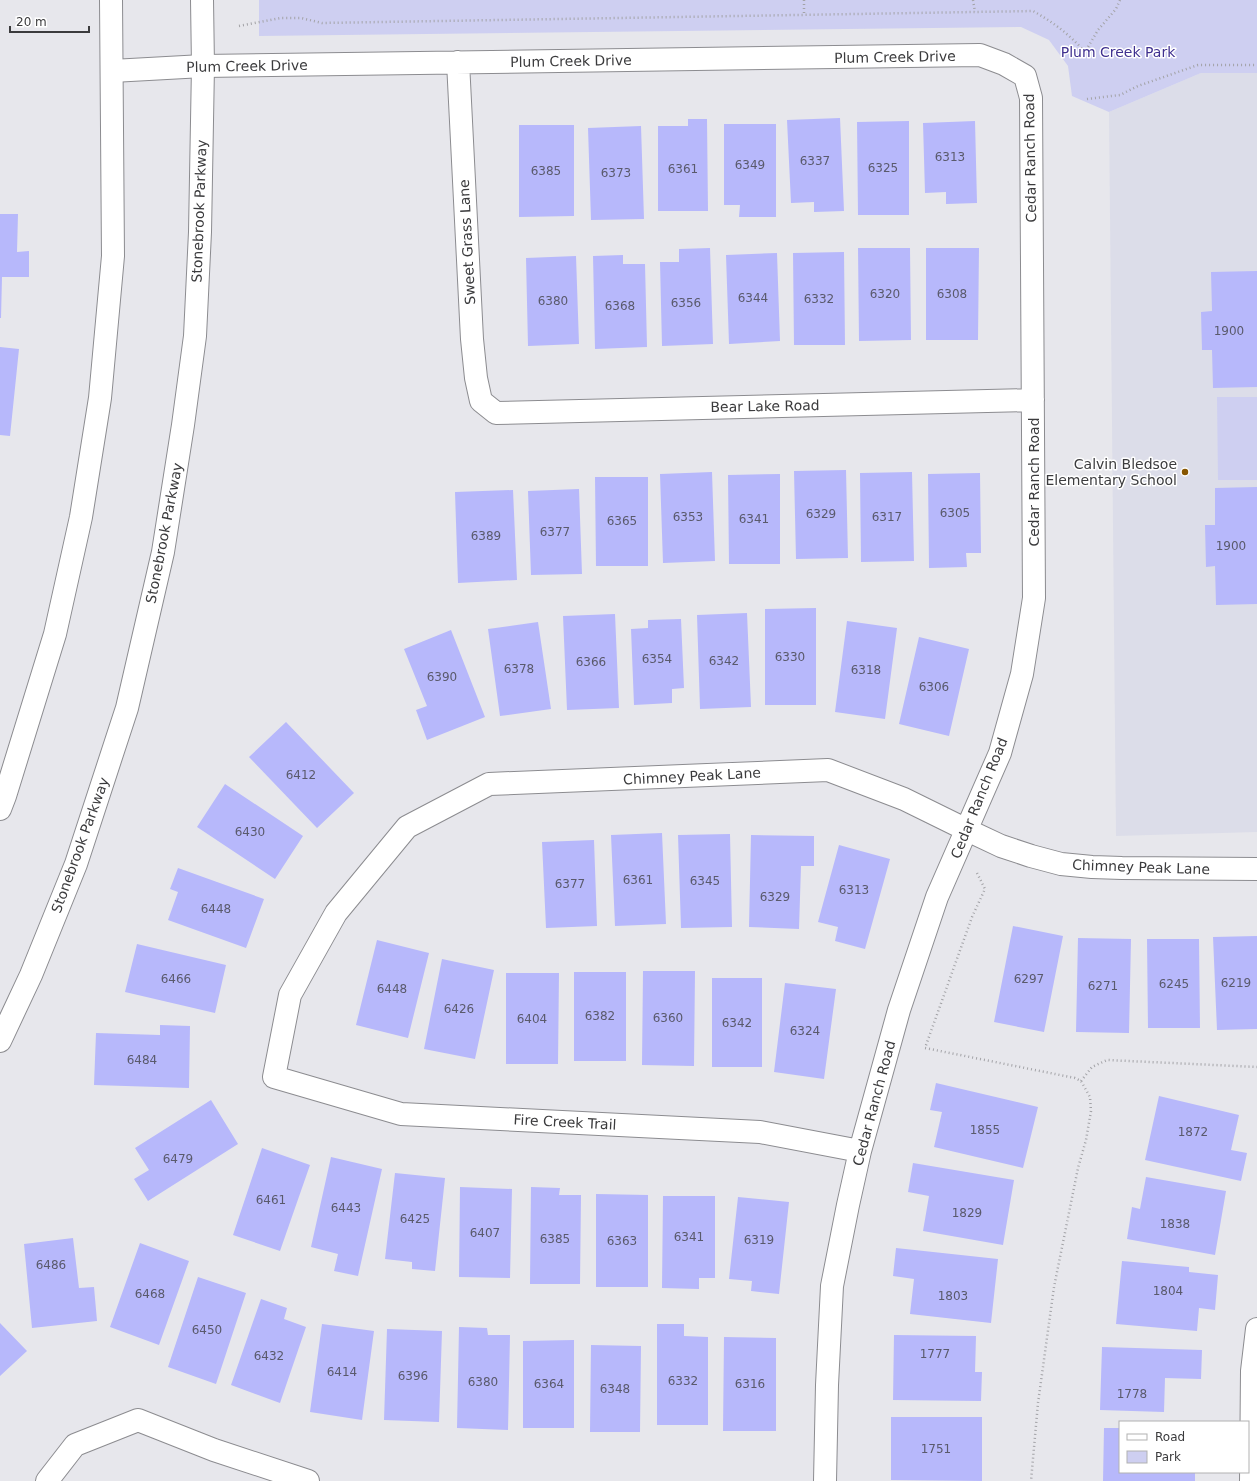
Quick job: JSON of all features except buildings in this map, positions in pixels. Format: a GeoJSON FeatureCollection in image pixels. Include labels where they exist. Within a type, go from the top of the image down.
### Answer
{"type":"FeatureCollection","features":[{"type":"Feature","properties":{"kind":"street"},"geometry":{"type":"LineString","coordinates":[[0,810],[55,634],[81,517],[100,398],[113,256],[111,0]]}},
{"type":"Feature","properties":{"kind":"street","name":"Stonebrook Parkway"},"geometry":{"type":"LineString","coordinates":[[0,1041],[31,975],[76,864],[127,708],[163,552],[195,336],[200,232],[203,66],[202,0]]}},
{"type":"Feature","properties":{"kind":"street","name":"Plum Creek Drive"},"geometry":{"type":"LineString","coordinates":[[112,71],[203,66],[980,56],[1004,64],[1025,76]]}},
{"type":"Feature","properties":{"kind":"street","name":"Sweet Grass Lane"},"geometry":{"type":"LineString","coordinates":[[458,62],[472,339],[476,378],[481,401],[496,413]]}},
{"type":"Feature","properties":{"kind":"street","name":"Cedar Ranch Road"},"geometry":{"type":"LineString","coordinates":[[825,1481],[827,1385],[832,1286],[860,1151],[902,1002],[937,897],[1000,753],[1022,674],[1034,598],[1031,98],[1025,76]]}},
{"type":"Feature","properties":{"kind":"street","name":"Bear Lake Road"},"geometry":{"type":"LineString","coordinates":[[496,413],[1033,400]]}},
{"type":"Feature","properties":{"kind":"street","name":"Chimney Peak Lane"},"geometry":{"type":"LineString","coordinates":[[274,1077],[290,995],[336,913],[408,827],[489,784],[828,770],[904,799],[1001,846],[1061,864],[1092,868],[1257,869]]}},
{"type":"Feature","properties":{"kind":"street","name":"Fire Creek Trail"},"geometry":{"type":"LineString","coordinates":[[274,1077],[402,1114],[760,1132],[860,1151]]}},
{"type":"Feature","properties":{"kind":"street"},"geometry":{"type":"LineString","coordinates":[[1251,1481],[1252,1371],[1257,1329]]}},
{"type":"Feature","properties":{"kind":"street"},"geometry":{"type":"LineString","coordinates":[[46,1481],[75,1445],[138,1420],[214,1450],[308,1481]]}},
{"type":"Feature","properties":{"kind":"path"},"geometry":{"type":"LineString","coordinates":[[804,0],[804,15]]}},
{"type":"Feature","properties":{"kind":"path"},"geometry":{"type":"LineString","coordinates":[[973,0],[975,12]]}},
{"type":"Feature","properties":{"kind":"path"},"geometry":{"type":"LineString","coordinates":[[239,26],[281,18],[301,18],[322,23],[1033,11],[1046,18],[1074,40],[1085,52],[1098,30],[1116,9],[1120,0]]}},
{"type":"Feature","properties":{"kind":"path"},"geometry":{"type":"LineString","coordinates":[[1087,99],[1120,95],[1138,86],[1198,65],[1257,65]]}},
{"type":"Feature","properties":{"kind":"path"},"geometry":{"type":"LineString","coordinates":[[977,873],[985,889],[972,917],[925,1048],[1074,1078],[1081,1081],[1090,1097],[1091,1111],[1086,1140],[1078,1168],[1054,1287],[1038,1403],[1031,1481]]}},
{"type":"Feature","properties":{"kind":"path"},"geometry":{"type":"LineString","coordinates":[[1081,1081],[1092,1067],[1107,1060],[1257,1066]]}},
{"type":"Feature","properties":{"kind":"shaded area","name":"Calvin Bledsoe Elementary School"},"geometry":{"type":"Polygon","coordinates":[[[1201,73],[1257,73],[1257,832],[1116,836],[1109,112],[1201,73]]]}},
{"type":"Feature","properties":{"kind":"green space","name":"Plum Creek Park"},"geometry":{"type":"Polygon","coordinates":[[[259,0],[1257,0],[1257,73],[1201,73],[1109,112],[1072,96],[1068,66],[1049,40],[1021,27],[259,36],[259,0]]]}},
{"type":"Feature","properties":{"kind":"green space"},"geometry":{"type":"Polygon","coordinates":[[[1217,397],[1257,397],[1257,480],[1218,480],[1217,397]]]}},
{"type":"Feature","properties":{"kind":"place","name":"Calvin Bledsoe Elementary School"},"geometry":{"type":"Point","coordinates":[1185,472]}}]}
